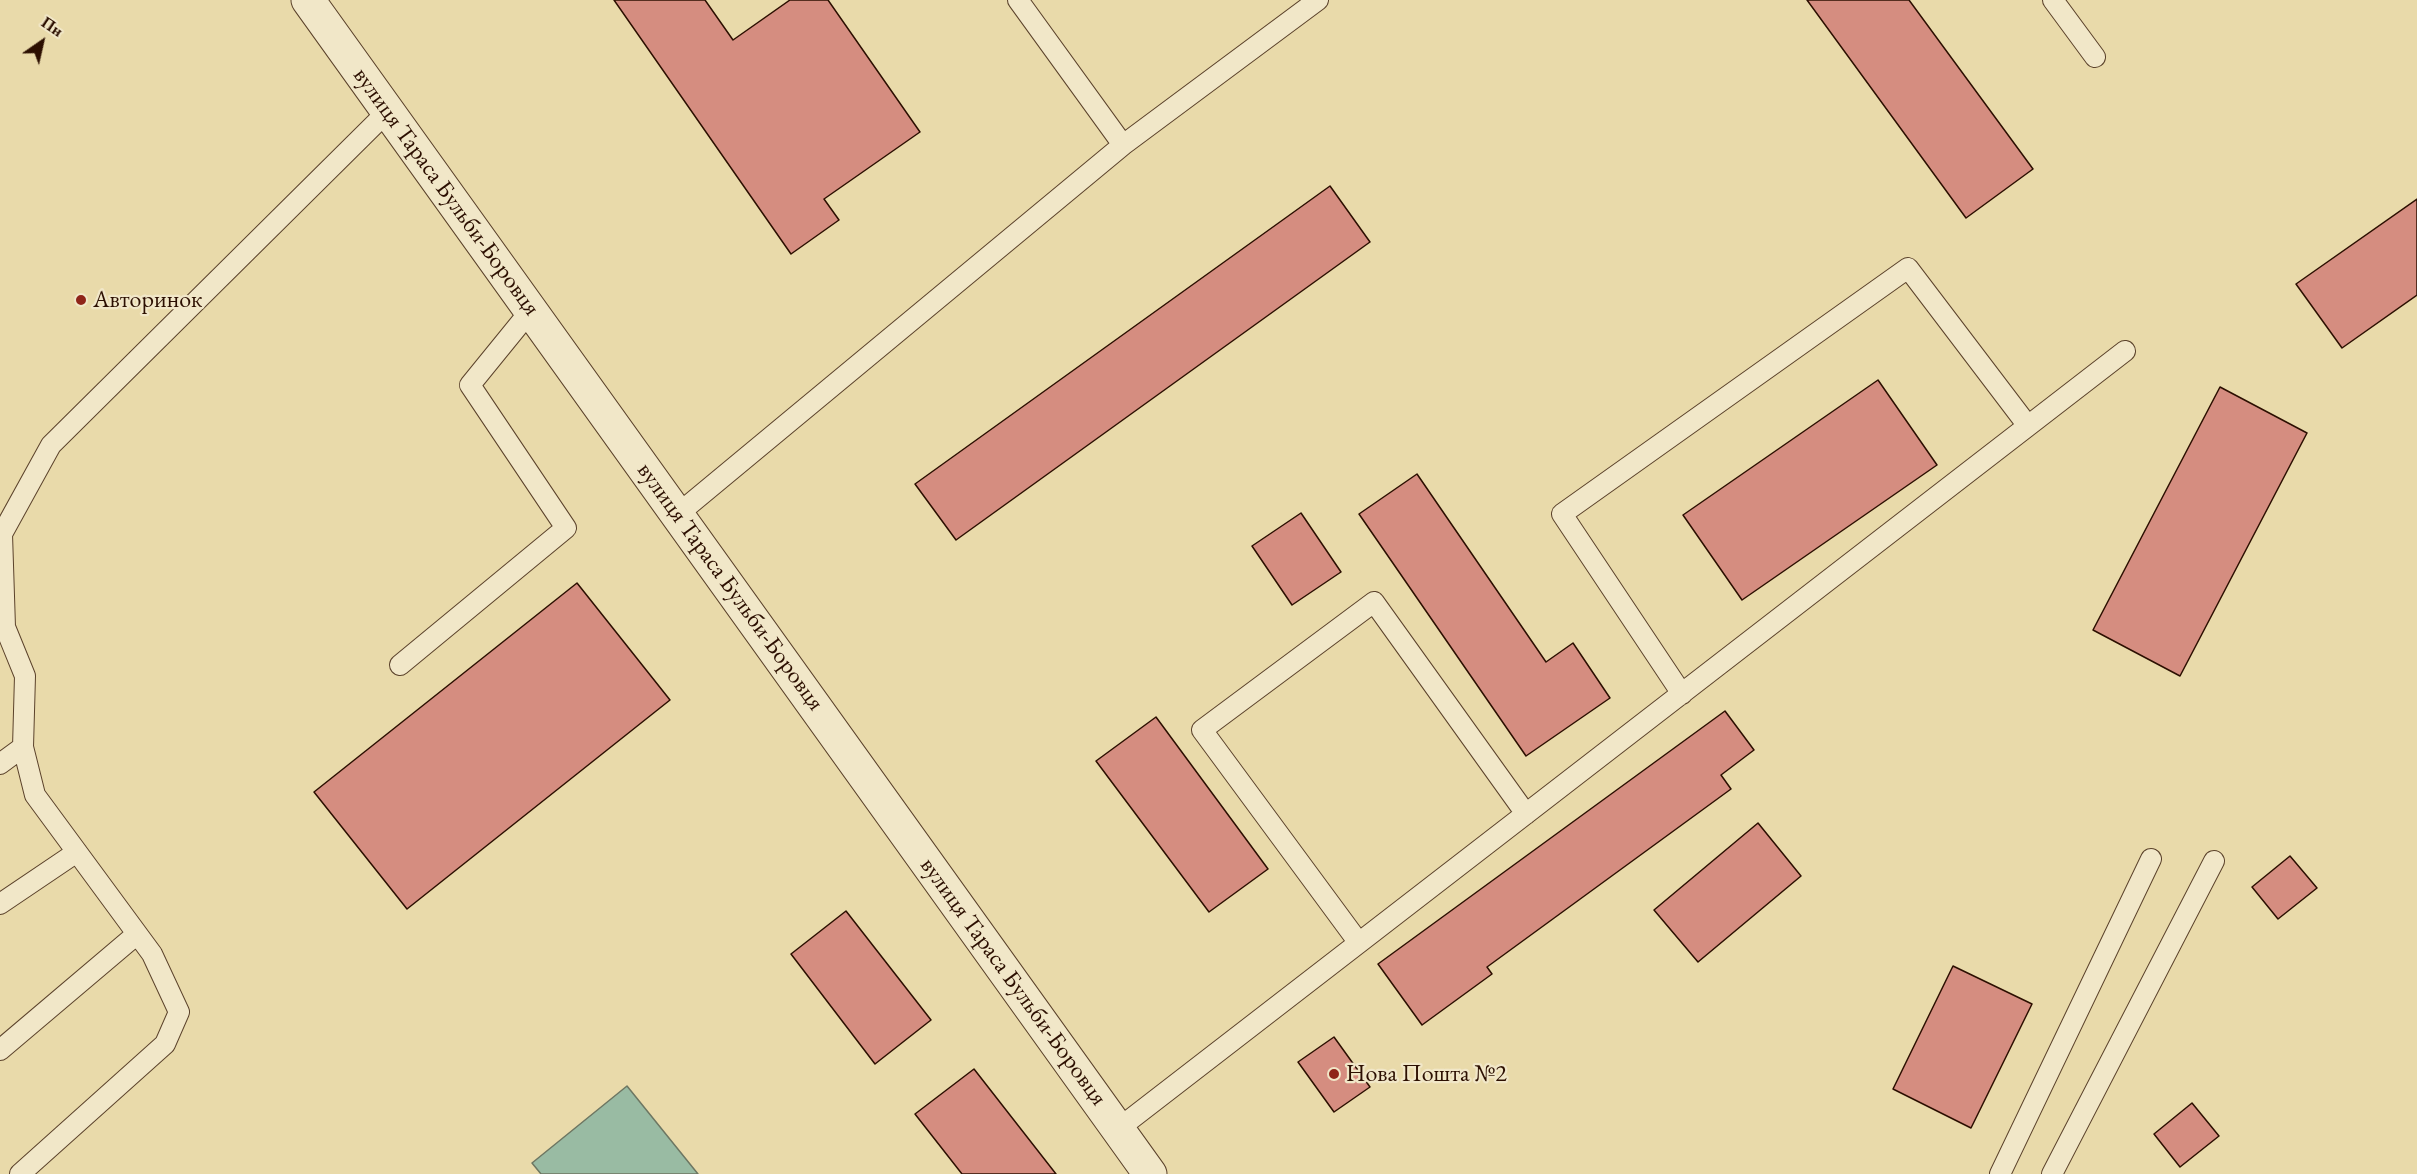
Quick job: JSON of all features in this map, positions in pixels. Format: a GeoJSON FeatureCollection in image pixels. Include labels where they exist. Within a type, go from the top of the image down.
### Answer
{"type":"FeatureCollection","features":[{"type":"Feature","properties":{"kind":"street","name":"вулиця Тараса Бульби-Боровця"},"geometry":{"type":"LineString","coordinates":[[308,0],[1150,1174]]}},
{"type":"Feature","properties":{"kind":"lane"},"geometry":{"type":"LineString","coordinates":[[1018,0],[1123,145]]}},
{"type":"Feature","properties":{"kind":"lane"},"geometry":{"type":"LineString","coordinates":[[678,514],[1123,145],[1318,0]]}},
{"type":"Feature","properties":{"kind":"lane"},"geometry":{"type":"LineString","coordinates":[[2053,0],[2095,57]]}},
{"type":"Feature","properties":{"kind":"lane"},"geometry":{"type":"LineString","coordinates":[[21,1174],[165,1044],[179,1012],[152,954],[35,795],[23,747],[25,676],[3,629],[1,534],[51,445],[388,111]]}},
{"type":"Feature","properties":{"kind":"lane"},"geometry":{"type":"LineString","coordinates":[[1682,694],[1562,514],[1908,268],[2028,426]]}},
{"type":"Feature","properties":{"kind":"lane"},"geometry":{"type":"LineString","coordinates":[[400,665],[566,528],[470,385],[531,310]]}},
{"type":"Feature","properties":{"kind":"lane"},"geometry":{"type":"LineString","coordinates":[[1118,1129],[2125,351]]}},
{"type":"Feature","properties":{"kind":"lane"},"geometry":{"type":"LineString","coordinates":[[1359,943],[1202,730],[1374,602],[1526,814]]}},
{"type":"Feature","properties":{"kind":"lane"},"geometry":{"type":"LineString","coordinates":[[0,764],[23,747]]}},
{"type":"Feature","properties":{"kind":"lane"},"geometry":{"type":"LineString","coordinates":[[0,904],[77,852]]}},
{"type":"Feature","properties":{"kind":"lane"},"geometry":{"type":"LineString","coordinates":[[2000,1174],[2151,859]]}},
{"type":"Feature","properties":{"kind":"lane"},"geometry":{"type":"LineString","coordinates":[[2052,1174],[2214,861]]}},
{"type":"Feature","properties":{"kind":"lane"},"geometry":{"type":"LineString","coordinates":[[0,1050],[137,934]]}},
{"type":"Feature","properties":{"kind":"shaded area"},"geometry":{"type":"Polygon","coordinates":[[[627,1086],[698,1174],[541,1174],[532,1163],[627,1086]]]}},
{"type":"Feature","properties":{"kind":"building"},"geometry":{"type":"Polygon","coordinates":[[[614,0],[705,0],[733,40],[790,0],[828,0],[920,132],[824,199],[839,220],[791,254],[614,0]]]}},
{"type":"Feature","properties":{"kind":"building"},"geometry":{"type":"Polygon","coordinates":[[[1807,0],[1909,0],[2033,169],[1966,218],[1807,0]]]}},
{"type":"Feature","properties":{"kind":"building"},"geometry":{"type":"Polygon","coordinates":[[[1330,186],[1370,242],[956,540],[915,484],[1330,186]]]}},
{"type":"Feature","properties":{"kind":"building"},"geometry":{"type":"Polygon","coordinates":[[[2417,199],[2417,295],[2342,348],[2296,284],[2417,199]]]}},
{"type":"Feature","properties":{"kind":"building"},"geometry":{"type":"Polygon","coordinates":[[[1878,380],[1937,465],[1742,600],[1683,515],[1878,380]]]}},
{"type":"Feature","properties":{"kind":"building"},"geometry":{"type":"Polygon","coordinates":[[[2220,387],[2307,433],[2180,676],[2093,630],[2220,387]]]}},
{"type":"Feature","properties":{"kind":"building"},"geometry":{"type":"Polygon","coordinates":[[[1417,474],[1546,662],[1573,643],[1610,698],[1526,756],[1359,514],[1417,474]]]}},
{"type":"Feature","properties":{"kind":"building"},"geometry":{"type":"Polygon","coordinates":[[[1301,513],[1341,572],[1292,605],[1252,546],[1301,513]]]}},
{"type":"Feature","properties":{"kind":"building"},"geometry":{"type":"Polygon","coordinates":[[[577,583],[670,700],[407,909],[314,792],[577,583]]]}},
{"type":"Feature","properties":{"kind":"building"},"geometry":{"type":"Polygon","coordinates":[[[1725,711],[1754,750],[1721,775],[1731,789],[1487,967],[1492,974],[1422,1025],[1378,964],[1725,711]]]}},
{"type":"Feature","properties":{"kind":"building"},"geometry":{"type":"Polygon","coordinates":[[[1156,717],[1268,869],[1209,912],[1096,761],[1156,717]]]}},
{"type":"Feature","properties":{"kind":"building"},"geometry":{"type":"Polygon","coordinates":[[[1758,823],[1801,876],[1698,962],[1654,910],[1758,823]]]}},
{"type":"Feature","properties":{"kind":"building"},"geometry":{"type":"Polygon","coordinates":[[[2290,856],[2317,888],[2278,919],[2252,887],[2290,856]]]}},
{"type":"Feature","properties":{"kind":"building"},"geometry":{"type":"Polygon","coordinates":[[[846,911],[931,1020],[875,1064],[791,954],[846,911]]]}},
{"type":"Feature","properties":{"kind":"building"},"geometry":{"type":"Polygon","coordinates":[[[1953,966],[2032,1004],[1971,1128],[1893,1089],[1953,966]]]}},
{"type":"Feature","properties":{"kind":"building","name":"Нова Пошта №2"},"geometry":{"type":"Polygon","coordinates":[[[1334,1037],[1370,1087],[1334,1112],[1298,1062],[1334,1037]]]}},
{"type":"Feature","properties":{"kind":"building"},"geometry":{"type":"Polygon","coordinates":[[[974,1069],[1056,1174],[962,1174],[915,1114],[974,1069]]]}},
{"type":"Feature","properties":{"kind":"building"},"geometry":{"type":"Polygon","coordinates":[[[2192,1103],[2219,1136],[2180,1167],[2154,1134],[2192,1103]]]}},
{"type":"Feature","properties":{"kind":"place","name":"Авторинок"},"geometry":{"type":"Point","coordinates":[81,300]}},
{"type":"Feature","properties":{"kind":"place","name":"Нова Пошта №2"},"geometry":{"type":"Point","coordinates":[1334,1074]}}]}
